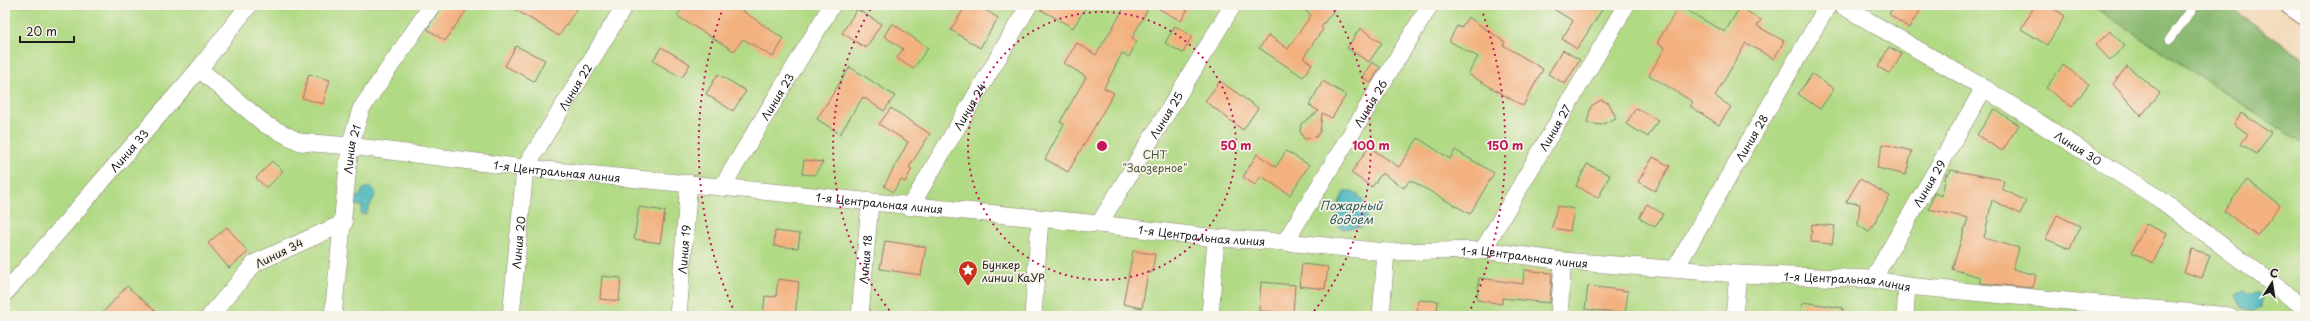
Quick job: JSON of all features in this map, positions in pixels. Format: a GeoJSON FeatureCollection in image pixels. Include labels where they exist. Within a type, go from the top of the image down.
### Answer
{"type":"FeatureCollection","features":[{"type":"Feature","properties":{"kind":"main road"},"geometry":{"type":"LineString","coordinates":[[2292,5],[2305,14]]}},
{"type":"Feature","properties":{"kind":"street","name":"Линия 33"},"geometry":{"type":"LineString","coordinates":[[5,293],[199,70],[249,5]]}},
{"type":"Feature","properties":{"kind":"street","name":"Линия 21"},"geometry":{"type":"LineString","coordinates":[[333,316],[344,223],[350,146],[361,109],[432,5]]}},
{"type":"Feature","properties":{"kind":"street","name":"Линия 22"},"geometry":{"type":"LineString","coordinates":[[526,168],[625,5]]}},
{"type":"Feature","properties":{"kind":"street","name":"Линия 23"},"geometry":{"type":"LineString","coordinates":[[722,187],[832,5]]}},
{"type":"Feature","properties":{"kind":"street","name":"Линия 24"},"geometry":{"type":"LineString","coordinates":[[910,207],[1030,5]]}},
{"type":"Feature","properties":{"kind":"street","name":"Линия 25"},"geometry":{"type":"LineString","coordinates":[[1099,224],[1233,5]]}},
{"type":"Feature","properties":{"kind":"street","name":"Линия 26"},"geometry":{"type":"LineString","coordinates":[[1285,242],[1430,5]]}},
{"type":"Feature","properties":{"kind":"street","name":"Линия 27"},"geometry":{"type":"LineString","coordinates":[[1483,250],[1626,5]]}},
{"type":"Feature","properties":{"kind":"street","name":"Линия 28"},"geometry":{"type":"LineString","coordinates":[[1675,269],[1828,5]]}},
{"type":"Feature","properties":{"kind":"street","name":"Линия 30"},"geometry":{"type":"LineString","coordinates":[[1841,5],[1984,88],[2161,200],[2305,308]]}},
{"type":"Feature","properties":{"kind":"street","name":"1-я Центральная линия"},"geometry":{"type":"LineString","coordinates":[[199,70],[266,126],[300,142],[350,146],[526,168],[689,183],[910,207],[1099,224],[1216,238],[1285,242],[1386,252],[1483,250],[1563,261],[1738,274],[1873,279],[1907,286],[2075,309],[2229,316]]}},
{"type":"Feature","properties":{"kind":"street","name":"Линия 29"},"geometry":{"type":"LineString","coordinates":[[1873,279],[1984,88]]}},
{"type":"Feature","properties":{"kind":"street","name":"Линия 20"},"geometry":{"type":"LineString","coordinates":[[511,316],[526,168]]}},
{"type":"Feature","properties":{"kind":"street","name":"Линия 19"},"geometry":{"type":"LineString","coordinates":[[678,316],[689,183]]}},
{"type":"Feature","properties":{"kind":"street","name":"Линия 18"},"geometry":{"type":"LineString","coordinates":[[860,316],[870,203]]}},
{"type":"Feature","properties":{"kind":"street"},"geometry":{"type":"LineString","coordinates":[[1033,316],[1040,219]]}},
{"type":"Feature","properties":{"kind":"street","name":"Линия 34"},"geometry":{"type":"LineString","coordinates":[[210,316],[255,262],[344,223]]}},
{"type":"Feature","properties":{"kind":"street"},"geometry":{"type":"LineString","coordinates":[[1210,316],[1216,238]]}},
{"type":"Feature","properties":{"kind":"street"},"geometry":{"type":"LineString","coordinates":[[1381,316],[1386,252]]}},
{"type":"Feature","properties":{"kind":"street"},"geometry":{"type":"LineString","coordinates":[[1559,316],[1563,261]]}},
{"type":"Feature","properties":{"kind":"street"},"geometry":{"type":"LineString","coordinates":[[1734,316],[1738,274]]}},
{"type":"Feature","properties":{"kind":"street"},"geometry":{"type":"LineString","coordinates":[[1904,316],[1907,286]]}},
{"type":"Feature","properties":{"kind":"lane"},"geometry":{"type":"LineString","coordinates":[[2170,39],[2195,5]]}},
{"type":"Feature","properties":{"kind":"green space","name":"СНТ \"Заозерное\""},"geometry":{"type":"Polygon","coordinates":[[[5,5],[2091,5],[2305,145],[2305,316],[5,316],[5,5]]]}},
{"type":"Feature","properties":{"kind":"green space"},"geometry":{"type":"Polygon","coordinates":[[[2091,5],[2227,5],[2305,60],[2305,145],[2091,5]]]}},
{"type":"Feature","properties":{"kind":"water"},"geometry":{"type":"Polygon","coordinates":[[[371,187],[376,193],[366,214],[361,214],[362,206],[355,205],[352,201],[361,194],[363,189],[371,187]]]}},
{"type":"Feature","properties":{"kind":"water","name":"Пожарный водоем"},"geometry":{"type":"Polygon","coordinates":[[[1348,191],[1358,195],[1364,203],[1366,223],[1362,227],[1342,229],[1339,227],[1340,222],[1336,209],[1344,192],[1348,191]]]}},
{"type":"Feature","properties":{"kind":"water"},"geometry":{"type":"Polygon","coordinates":[[[2244,290],[2250,295],[2258,294],[2262,296],[2261,307],[2253,312],[2242,308],[2236,294],[2244,290]]]}},
{"type":"Feature","properties":{"kind":"building"},"geometry":{"type":"Polygon","coordinates":[[[442,5],[470,5],[445,41],[427,29],[442,5]]]}},
{"type":"Feature","properties":{"kind":"building"},"geometry":{"type":"Polygon","coordinates":[[[508,5],[579,5],[559,36],[508,5]]]}},
{"type":"Feature","properties":{"kind":"building"},"geometry":{"type":"Polygon","coordinates":[[[684,5],[721,5],[729,10],[734,5],[784,39],[773,57],[743,39],[734,51],[677,16],[684,5]]]}},
{"type":"Feature","properties":{"kind":"building"},"geometry":{"type":"Polygon","coordinates":[[[966,5],[978,5],[998,18],[980,48],[951,30],[966,5]]]}},
{"type":"Feature","properties":{"kind":"building"},"geometry":{"type":"Polygon","coordinates":[[[1039,5],[1087,5],[1073,28],[1038,8],[1039,5]]]}},
{"type":"Feature","properties":{"kind":"building"},"geometry":{"type":"Polygon","coordinates":[[[1126,5],[1150,5],[1132,38],[1137,41],[1129,57],[1122,53],[1104,88],[1114,93],[1068,172],[1045,159],[1064,124],[1060,122],[1086,77],[1064,63],[1077,43],[1096,55],[1126,5]]]}},
{"type":"Feature","properties":{"kind":"building"},"geometry":{"type":"Polygon","coordinates":[[[1152,5],[1190,5],[1181,21],[1152,5]]]}},
{"type":"Feature","properties":{"kind":"building"},"geometry":{"type":"Polygon","coordinates":[[[1298,5],[1338,5],[1321,27],[1323,29],[1303,58],[1312,64],[1303,77],[1259,48],[1269,35],[1288,49],[1311,15],[1298,5]]]}},
{"type":"Feature","properties":{"kind":"building"},"geometry":{"type":"Polygon","coordinates":[[[1547,5],[1605,5],[1577,49],[1562,39],[1573,21],[1547,5]]]}},
{"type":"Feature","properties":{"kind":"building"},"geometry":{"type":"Polygon","coordinates":[[[1895,5],[1924,5],[1909,28],[1889,14],[1895,5]]]}},
{"type":"Feature","properties":{"kind":"building"},"geometry":{"type":"Polygon","coordinates":[[[2035,5],[2048,5],[2065,16],[2047,45],[2021,29],[2035,5]]]}},
{"type":"Feature","properties":{"kind":"building"},"geometry":{"type":"Polygon","coordinates":[[[1679,6],[1725,32],[1740,7],[1761,20],[1757,26],[1784,41],[1774,59],[1746,43],[1715,96],[1731,107],[1719,125],[1690,106],[1693,102],[1649,75],[1665,48],[1657,43],[1679,6]]]}},
{"type":"Feature","properties":{"kind":"building"},"geometry":{"type":"Polygon","coordinates":[[[857,9],[881,24],[866,48],[842,33],[857,9]]]}},
{"type":"Feature","properties":{"kind":"building"},"geometry":{"type":"Polygon","coordinates":[[[1468,17],[1505,42],[1503,45],[1543,69],[1523,106],[1468,74],[1478,57],[1449,41],[1457,26],[1461,28],[1468,17]]]}},
{"type":"Feature","properties":{"kind":"building"},"geometry":{"type":"Polygon","coordinates":[[[892,23],[928,48],[913,69],[897,58],[903,49],[884,36],[892,23]]]}},
{"type":"Feature","properties":{"kind":"building"},"geometry":{"type":"Polygon","coordinates":[[[1175,26],[1192,36],[1183,53],[1165,43],[1175,26]]]}},
{"type":"Feature","properties":{"kind":"building"},"geometry":{"type":"Polygon","coordinates":[[[1360,28],[1382,43],[1369,62],[1347,48],[1360,28]]]}},
{"type":"Feature","properties":{"kind":"building"},"geometry":{"type":"Polygon","coordinates":[[[2110,31],[2125,46],[2110,60],[2096,45],[2110,31]]]}},
{"type":"Feature","properties":{"kind":"building"},"geometry":{"type":"Polygon","coordinates":[[[516,46],[545,60],[534,81],[505,66],[516,46]]]}},
{"type":"Feature","properties":{"kind":"building"},"geometry":{"type":"Polygon","coordinates":[[[661,47],[690,64],[682,78],[653,61],[661,47]]]}},
{"type":"Feature","properties":{"kind":"building"},"geometry":{"type":"Polygon","coordinates":[[[1889,47],[1902,54],[1890,74],[1878,67],[1889,47]]]}},
{"type":"Feature","properties":{"kind":"building"},"geometry":{"type":"Polygon","coordinates":[[[1563,50],[1580,60],[1565,84],[1548,74],[1563,50]]]}},
{"type":"Feature","properties":{"kind":"building"},"geometry":{"type":"Polygon","coordinates":[[[1372,62],[1380,67],[1371,83],[1362,77],[1372,62]]]}},
{"type":"Feature","properties":{"kind":"building"},"geometry":{"type":"Polygon","coordinates":[[[2063,65],[2089,84],[2072,107],[2046,88],[2063,65]]]}},
{"type":"Feature","properties":{"kind":"building"},"geometry":{"type":"Polygon","coordinates":[[[2127,66],[2160,93],[2141,116],[2113,84],[2127,66]]]}},
{"type":"Feature","properties":{"kind":"building"},"geometry":{"type":"Polygon","coordinates":[[[850,67],[895,96],[884,111],[863,97],[840,134],[817,119],[850,67]]]}},
{"type":"Feature","properties":{"kind":"building"},"geometry":{"type":"Polygon","coordinates":[[[309,74],[330,80],[323,104],[302,98],[309,74]]]}},
{"type":"Feature","properties":{"kind":"building"},"geometry":{"type":"Polygon","coordinates":[[[718,74],[746,91],[733,111],[706,94],[718,74]]]}},
{"type":"Feature","properties":{"kind":"building"},"geometry":{"type":"Polygon","coordinates":[[[1812,74],[1834,89],[1820,109],[1798,94],[1812,74]]]}},
{"type":"Feature","properties":{"kind":"building"},"geometry":{"type":"Polygon","coordinates":[[[1220,81],[1258,108],[1243,130],[1205,101],[1220,81]]]}},
{"type":"Feature","properties":{"kind":"building"},"geometry":{"type":"Polygon","coordinates":[[[1323,81],[1346,95],[1332,118],[1322,113],[1320,132],[1316,137],[1304,139],[1300,131],[1301,124],[1319,111],[1309,105],[1323,81]]]}},
{"type":"Feature","properties":{"kind":"building"},"geometry":{"type":"Polygon","coordinates":[[[1601,100],[1609,103],[1616,118],[1601,125],[1587,123],[1591,106],[1601,100]]]}},
{"type":"Feature","properties":{"kind":"building"},"geometry":{"type":"Polygon","coordinates":[[[891,108],[930,134],[909,167],[912,169],[905,182],[901,180],[893,192],[884,186],[908,142],[879,124],[891,108]]]}},
{"type":"Feature","properties":{"kind":"building"},"geometry":{"type":"Polygon","coordinates":[[[1636,108],[1658,120],[1648,137],[1626,124],[1636,108]]]}},
{"type":"Feature","properties":{"kind":"building"},"geometry":{"type":"Polygon","coordinates":[[[1994,109],[2019,125],[2002,151],[1977,135],[1994,109]]]}},
{"type":"Feature","properties":{"kind":"building"},"geometry":{"type":"Polygon","coordinates":[[[2241,113],[2271,132],[2257,154],[2241,144],[2248,134],[2234,124],[2241,113]]]}},
{"type":"Feature","properties":{"kind":"building"},"geometry":{"type":"Polygon","coordinates":[[[1418,138],[1450,159],[1455,150],[1494,173],[1470,214],[1410,180],[1404,188],[1382,173],[1372,187],[1351,173],[1369,147],[1399,167],[1418,138]]]}},
{"type":"Feature","properties":{"kind":"building"},"geometry":{"type":"Polygon","coordinates":[[[1883,144],[1912,151],[1906,175],[1877,168],[1883,144]]]}},
{"type":"Feature","properties":{"kind":"building"},"geometry":{"type":"Polygon","coordinates":[[[1286,151],[1309,165],[1290,195],[1261,176],[1255,185],[1243,177],[1257,154],[1276,167],[1286,151]]]}},
{"type":"Feature","properties":{"kind":"building"},"geometry":{"type":"Polygon","coordinates":[[[1653,157],[1670,166],[1655,191],[1638,182],[1653,157]]]}},
{"type":"Feature","properties":{"kind":"building"},"geometry":{"type":"Polygon","coordinates":[[[804,160],[823,162],[814,175],[802,174],[804,160]]]}},
{"type":"Feature","properties":{"kind":"building"},"geometry":{"type":"Polygon","coordinates":[[[272,161],[283,171],[267,188],[256,178],[272,161]]]}},
{"type":"Feature","properties":{"kind":"building"},"geometry":{"type":"Polygon","coordinates":[[[1587,164],[1610,175],[1598,198],[1576,186],[1587,164]]]}},
{"type":"Feature","properties":{"kind":"building"},"geometry":{"type":"Polygon","coordinates":[[[1951,170],[2004,180],[2002,189],[2026,201],[2020,214],[1992,200],[1984,238],[2019,248],[2013,269],[2036,275],[2033,288],[1980,283],[1980,277],[1952,269],[1968,218],[1929,209],[1934,193],[1942,196],[1946,174],[1948,175],[1951,170]]]}},
{"type":"Feature","properties":{"kind":"building"},"geometry":{"type":"Polygon","coordinates":[[[1860,179],[1890,196],[1869,232],[1858,225],[1860,204],[1846,202],[1860,179]]]}},
{"type":"Feature","properties":{"kind":"building"},"geometry":{"type":"Polygon","coordinates":[[[2247,180],[2280,205],[2257,236],[2224,211],[2247,180]]]}},
{"type":"Feature","properties":{"kind":"building"},"geometry":{"type":"Polygon","coordinates":[[[1647,204],[1663,214],[1655,227],[1639,218],[1647,204]]]}},
{"type":"Feature","properties":{"kind":"building"},"geometry":{"type":"Polygon","coordinates":[[[1557,206],[1574,209],[1570,231],[1552,228],[1557,206]]]}},
{"type":"Feature","properties":{"kind":"building"},"geometry":{"type":"Polygon","coordinates":[[[639,207],[665,211],[660,243],[634,239],[639,207]]]}},
{"type":"Feature","properties":{"kind":"building"},"geometry":{"type":"Polygon","coordinates":[[[2057,215],[2080,226],[2070,249],[2046,239],[2057,215]]]}},
{"type":"Feature","properties":{"kind":"building"},"geometry":{"type":"Polygon","coordinates":[[[1812,224],[1835,226],[1832,244],[1811,242],[1812,224]]]}},
{"type":"Feature","properties":{"kind":"building"},"geometry":{"type":"Polygon","coordinates":[[[2146,224],[2167,234],[2153,263],[2132,252],[2146,224]]]}},
{"type":"Feature","properties":{"kind":"building"},"geometry":{"type":"Polygon","coordinates":[[[227,227],[248,252],[229,268],[208,243],[227,227]]]}},
{"type":"Feature","properties":{"kind":"building"},"geometry":{"type":"Polygon","coordinates":[[[775,231],[800,234],[798,248],[774,246],[775,231]]]}},
{"type":"Feature","properties":{"kind":"building"},"geometry":{"type":"Polygon","coordinates":[[[885,241],[926,247],[921,275],[880,269],[885,241]]]}},
{"type":"Feature","properties":{"kind":"building"},"geometry":{"type":"Polygon","coordinates":[[[2192,249],[2210,255],[2202,278],[2184,272],[2192,249]]]}},
{"type":"Feature","properties":{"kind":"building"},"geometry":{"type":"Polygon","coordinates":[[[1133,251],[1155,254],[1152,273],[1148,272],[1142,308],[1123,304],[1133,251]]]}},
{"type":"Feature","properties":{"kind":"building"},"geometry":{"type":"Polygon","coordinates":[[[1302,264],[1328,267],[1325,289],[1299,286],[1302,264]]]}},
{"type":"Feature","properties":{"kind":"building"},"geometry":{"type":"Polygon","coordinates":[[[1524,270],[1552,273],[1550,303],[1502,298],[1502,304],[1477,300],[1479,278],[1523,284],[1524,270]]]}},
{"type":"Feature","properties":{"kind":"building"},"geometry":{"type":"Polygon","coordinates":[[[602,276],[621,278],[619,301],[600,299],[602,276]]]}},
{"type":"Feature","properties":{"kind":"building"},"geometry":{"type":"Polygon","coordinates":[[[778,279],[799,282],[795,316],[763,316],[765,296],[776,297],[778,279]]]}},
{"type":"Feature","properties":{"kind":"building"},"geometry":{"type":"Polygon","coordinates":[[[1261,282],[1295,285],[1293,313],[1259,311],[1261,282]]]}},
{"type":"Feature","properties":{"kind":"building"},"geometry":{"type":"Polygon","coordinates":[[[127,286],[161,316],[100,316],[127,286]]]}},
{"type":"Feature","properties":{"kind":"building"},"geometry":{"type":"Polygon","coordinates":[[[1588,286],[1628,291],[1625,314],[1585,309],[1588,286]]]}},
{"type":"Feature","properties":{"kind":"building"},"geometry":{"type":"Polygon","coordinates":[[[1418,300],[1438,301],[1437,316],[1417,316],[1418,300]]]}},
{"type":"Feature","properties":{"kind":"building"},"geometry":{"type":"Polygon","coordinates":[[[1803,302],[1843,308],[1842,316],[1800,316],[1803,302]]]}},
{"type":"Feature","properties":{"kind":"place","name":"Бункер линии КаУР"},"geometry":{"type":"Point","coordinates":[968,287]}}]}
